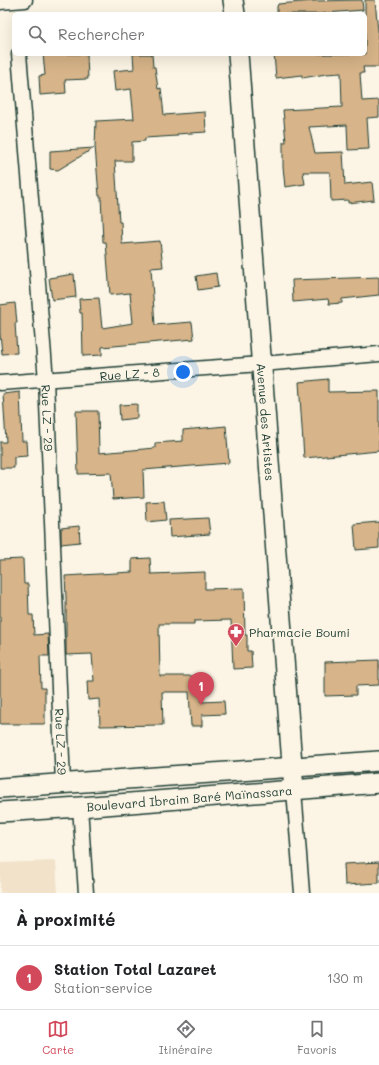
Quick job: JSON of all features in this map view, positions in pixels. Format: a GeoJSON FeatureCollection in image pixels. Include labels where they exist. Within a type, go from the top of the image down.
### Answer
{"type":"FeatureCollection","features":[{"type":"Feature","properties":{"kind":"main road"},"geometry":{"type":"LineString","coordinates":[[234,0],[235,12]]}},
{"type":"Feature","properties":{"kind":"main road","name":"Avenue des Artistes"},"geometry":{"type":"LineString","coordinates":[[238,56],[294,790]]}},
{"type":"Feature","properties":{"kind":"main road","name":"Boulevard Ibraim Baré Maïnassara"},"geometry":{"type":"LineString","coordinates":[[0,788],[379,761]]}},
{"type":"Feature","properties":{"kind":"main road","name":"Boulevard Ibraim Baré Maïnassara"},"geometry":{"type":"LineString","coordinates":[[0,812],[379,783]]}},
{"type":"Feature","properties":{"kind":"street"},"geometry":{"type":"LineString","coordinates":[[0,2],[17,4]]}},
{"type":"Feature","properties":{"kind":"street","name":"Rue LZ - 29"},"geometry":{"type":"LineString","coordinates":[[19,56],[46,380],[63,783]]}},
{"type":"Feature","properties":{"kind":"street","name":"Rue LZ - 8"},"geometry":{"type":"LineString","coordinates":[[0,383],[379,354]]}},
{"type":"Feature","properties":{"kind":"street"},"geometry":{"type":"LineString","coordinates":[[294,790],[302,893]]}},
{"type":"Feature","properties":{"kind":"street"},"geometry":{"type":"LineString","coordinates":[[80,807],[86,893]]}},
{"type":"Feature","properties":{"kind":"shaded area"},"geometry":{"type":"Polygon","coordinates":[[[56,861],[58,893],[0,893],[0,863],[56,861]]]}},
{"type":"Feature","properties":{"kind":"building"},"geometry":{"type":"Polygon","coordinates":[[[362,0],[363,10],[340,12],[277,12],[278,4],[314,1],[362,0]]]}},
{"type":"Feature","properties":{"kind":"building"},"geometry":{"type":"Polygon","coordinates":[[[365,0],[375,0],[379,42],[379,67],[363,67],[364,73],[360,73],[362,101],[379,100],[379,117],[367,118],[369,149],[348,150],[347,125],[309,127],[315,153],[343,152],[345,185],[372,182],[374,200],[348,203],[348,200],[331,201],[330,172],[303,172],[305,184],[285,187],[283,142],[286,142],[283,110],[342,107],[341,73],[302,78],[302,75],[276,78],[274,56],[367,56],[367,12],[365,12],[365,0]]]}},
{"type":"Feature","properties":{"kind":"building"},"geometry":{"type":"Polygon","coordinates":[[[43,56],[87,56],[88,79],[65,80],[66,93],[40,95],[39,76],[45,75],[43,56]]]}},
{"type":"Feature","properties":{"kind":"building"},"geometry":{"type":"Polygon","coordinates":[[[133,56],[152,56],[158,89],[161,88],[164,115],[205,112],[206,132],[145,138],[145,141],[132,142],[132,161],[115,161],[122,244],[160,241],[163,267],[151,268],[155,325],[192,322],[194,339],[102,347],[102,355],[83,356],[82,313],[80,313],[79,299],[99,298],[102,328],[133,323],[130,293],[110,295],[106,242],[103,242],[101,196],[99,196],[95,146],[96,121],[134,119],[131,89],[115,91],[113,71],[134,69],[133,56]]]}},
{"type":"Feature","properties":{"kind":"building"},"geometry":{"type":"Polygon","coordinates":[[[94,148],[58,170],[50,169],[50,151],[94,148]]]}},
{"type":"Feature","properties":{"kind":"building"},"geometry":{"type":"Polygon","coordinates":[[[216,273],[218,287],[198,290],[196,276],[216,273]]]}},
{"type":"Feature","properties":{"kind":"building"},"geometry":{"type":"Polygon","coordinates":[[[74,274],[76,297],[52,300],[49,278],[74,274]]]}},
{"type":"Feature","properties":{"kind":"building"},"geometry":{"type":"Polygon","coordinates":[[[379,277],[379,295],[342,299],[342,303],[329,304],[328,299],[293,302],[292,280],[379,277]]]}},
{"type":"Feature","properties":{"kind":"building"},"geometry":{"type":"Polygon","coordinates":[[[15,303],[17,353],[2,354],[0,305],[15,303]]]}},
{"type":"Feature","properties":{"kind":"building"},"geometry":{"type":"Polygon","coordinates":[[[328,379],[328,392],[379,391],[379,451],[304,458],[299,382],[328,379]]]}},
{"type":"Feature","properties":{"kind":"building"},"geometry":{"type":"Polygon","coordinates":[[[20,392],[22,441],[26,441],[27,456],[14,457],[14,468],[0,468],[0,442],[6,442],[3,394],[20,392]]]}},
{"type":"Feature","properties":{"kind":"building"},"geometry":{"type":"Polygon","coordinates":[[[137,404],[137,418],[120,420],[119,405],[137,404]]]}},
{"type":"Feature","properties":{"kind":"building"},"geometry":{"type":"Polygon","coordinates":[[[76,411],[98,411],[99,453],[155,448],[155,443],[183,441],[183,430],[226,426],[229,463],[143,470],[144,497],[113,499],[111,473],[78,474],[76,411]]]}},
{"type":"Feature","properties":{"kind":"building"},"geometry":{"type":"Polygon","coordinates":[[[164,501],[166,520],[147,522],[146,502],[164,501]]]}},
{"type":"Feature","properties":{"kind":"building"},"geometry":{"type":"Polygon","coordinates":[[[208,518],[210,534],[170,537],[169,520],[208,518]]]}},
{"type":"Feature","properties":{"kind":"building"},"geometry":{"type":"Polygon","coordinates":[[[379,522],[379,548],[356,550],[354,524],[379,522]]]}},
{"type":"Feature","properties":{"kind":"building"},"geometry":{"type":"Polygon","coordinates":[[[79,526],[80,542],[61,544],[61,528],[79,526]]]}},
{"type":"Feature","properties":{"kind":"building"},"geometry":{"type":"Polygon","coordinates":[[[150,558],[151,574],[205,572],[205,589],[244,588],[245,635],[247,635],[247,651],[251,651],[252,668],[233,669],[231,620],[194,621],[194,624],[159,624],[160,676],[202,676],[202,702],[224,701],[225,714],[202,715],[202,726],[191,726],[189,692],[162,692],[163,725],[100,726],[99,699],[88,700],[87,681],[94,681],[92,654],[66,655],[65,576],[132,572],[132,559],[150,558]]]}},
{"type":"Feature","properties":{"kind":"building"},"geometry":{"type":"Polygon","coordinates":[[[23,559],[24,584],[28,584],[29,615],[33,615],[34,635],[48,634],[49,656],[40,656],[41,688],[45,688],[45,724],[0,724],[0,560],[23,559]]]}},
{"type":"Feature","properties":{"kind":"building"},"geometry":{"type":"Polygon","coordinates":[[[379,660],[379,685],[356,686],[356,695],[325,696],[325,662],[379,660]]]}},
{"type":"Feature","properties":{"kind":"building"},"geometry":{"type":"Polygon","coordinates":[[[379,862],[379,883],[345,885],[344,864],[379,862]]]}},
{"type":"Feature","properties":{"kind":"place","name":"Pharmacie Boumi"},"geometry":{"type":"Point","coordinates":[236,647]}},
{"type":"Feature","properties":{"kind":"place","name":"Station Total Lazaret"},"geometry":{"type":"Point","coordinates":[201,705]}}]}
